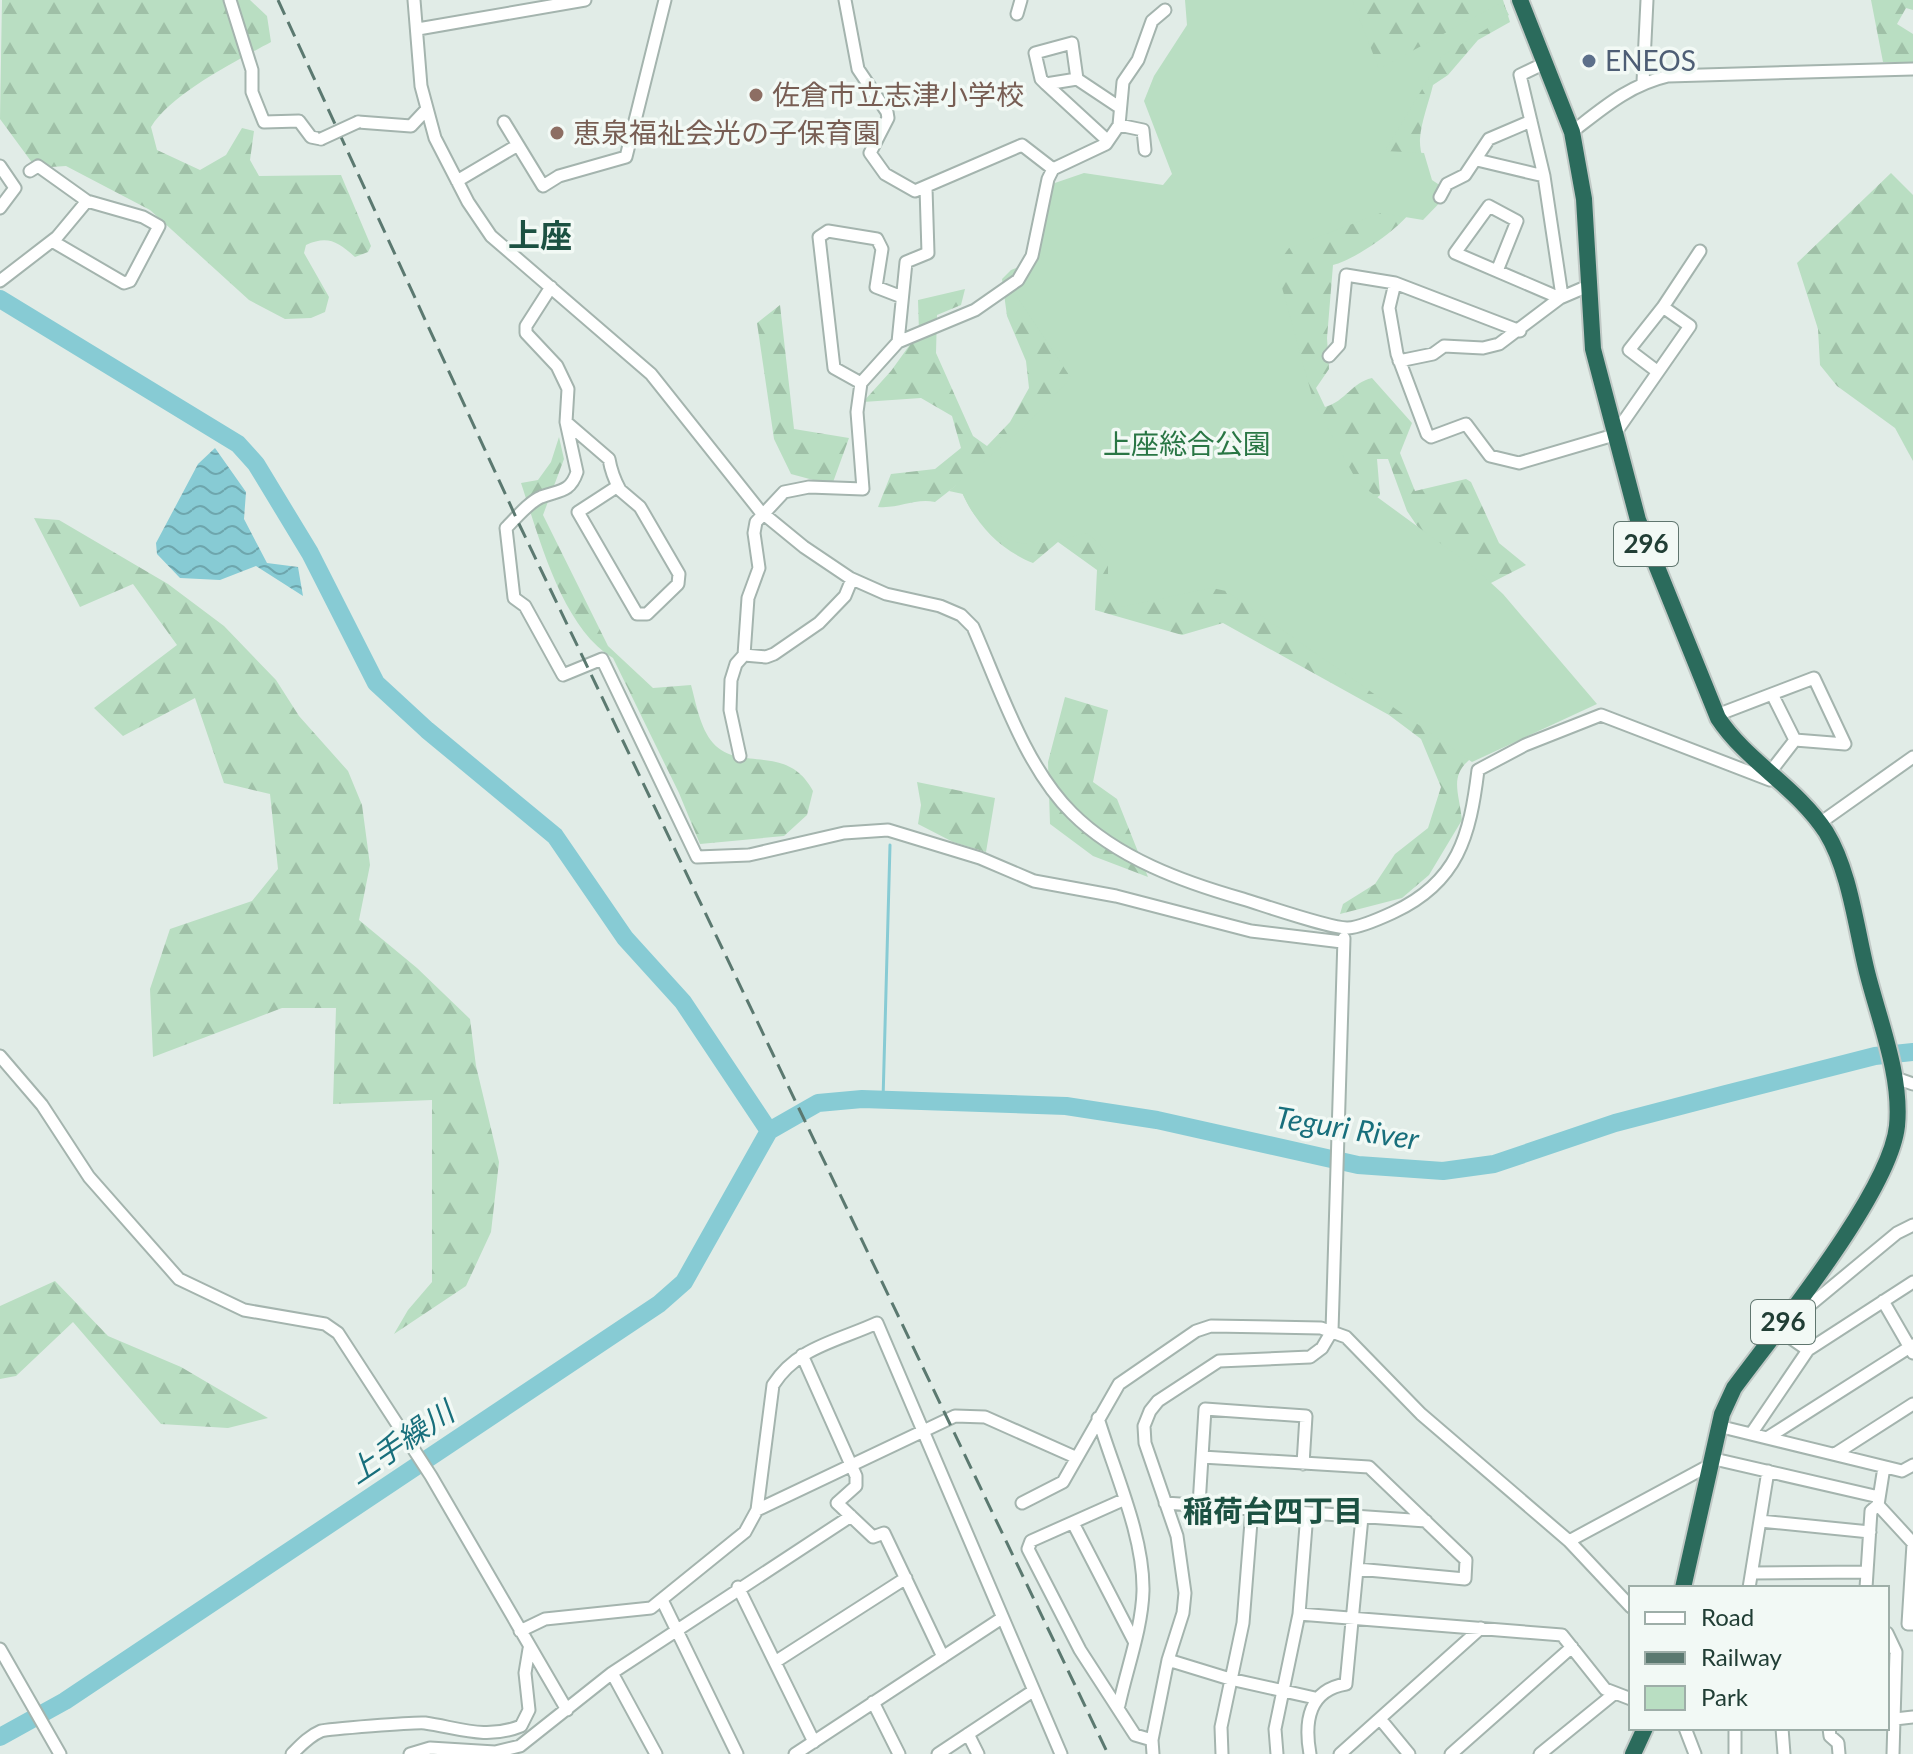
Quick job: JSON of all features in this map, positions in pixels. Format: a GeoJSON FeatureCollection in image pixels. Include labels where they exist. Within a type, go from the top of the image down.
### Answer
{"type":"FeatureCollection","features":[{"type":"Feature","properties":{"kind":"highway","name":"296"},"geometry":{"type":"LineString","coordinates":[[1520,0],[1572,132],[1584,199],[1593,349],[1644,539],[1717,715],[1730,735],[1809,807],[1820,823],[1842,873],[1892,1072],[1897,1126],[1885,1167],[1791,1312],[1734,1388],[1718,1426],[1683,1586]]}},
{"type":"Feature","properties":{"kind":"highway"},"geometry":{"type":"LineString","coordinates":[[1633,1754],[1644,1730]]}},
{"type":"Feature","properties":{"kind":"street"},"geometry":{"type":"LineString","coordinates":[[230,0],[252,70],[252,92],[264,122],[299,121],[311,137],[321,139],[358,122],[411,126],[426,110]]}},
{"type":"Feature","properties":{"kind":"street"},"geometry":{"type":"LineString","coordinates":[[414,0],[426,110],[435,138],[491,236],[651,374],[762,513],[804,547],[852,579],[886,594],[940,606],[961,615],[973,627],[1034,762],[1052,791],[1072,814],[1107,841],[1177,879],[1347,928],[1394,912],[1437,887],[1466,834],[1478,770],[1525,745],[1601,715],[1770,780],[1795,740]]}},
{"type":"Feature","properties":{"kind":"street"},"geometry":{"type":"LineString","coordinates":[[418,29],[585,0]]}},
{"type":"Feature","properties":{"kind":"street"},"geometry":{"type":"LineString","coordinates":[[504,122],[543,186],[559,176],[626,157],[665,0]]}},
{"type":"Feature","properties":{"kind":"street"},"geometry":{"type":"LineString","coordinates":[[845,0],[858,69],[887,112],[888,118],[870,153],[885,174],[901,186],[915,191],[1022,145],[1053,169]]}},
{"type":"Feature","properties":{"kind":"street"},"geometry":{"type":"LineString","coordinates":[[1017,14],[1021,0]]}},
{"type":"Feature","properties":{"kind":"street"},"geometry":{"type":"LineString","coordinates":[[1643,82],[1647,0]]}},
{"type":"Feature","properties":{"kind":"street"},"geometry":{"type":"LineString","coordinates":[[1053,169],[1071,164],[1108,141],[1119,125],[1123,82],[1138,60],[1152,21],[1165,10]]}},
{"type":"Feature","properties":{"kind":"street"},"geometry":{"type":"LineString","coordinates":[[1077,79],[1072,43],[1035,53],[1041,79],[1108,141]]}},
{"type":"Feature","properties":{"kind":"street"},"geometry":{"type":"LineString","coordinates":[[1545,63],[1520,75],[1544,176],[1561,297]]}},
{"type":"Feature","properties":{"kind":"street"},"geometry":{"type":"LineString","coordinates":[[1572,132],[1643,82],[1692,73],[1913,69]]}},
{"type":"Feature","properties":{"kind":"street"},"geometry":{"type":"LineString","coordinates":[[1046,84],[1077,79],[1119,107]]}},
{"type":"Feature","properties":{"kind":"street"},"geometry":{"type":"LineString","coordinates":[[1440,197],[1447,184],[1465,175],[1489,139],[1531,121]]}},
{"type":"Feature","properties":{"kind":"street"},"geometry":{"type":"LineString","coordinates":[[1119,125],[1143,130],[1145,150]]}},
{"type":"Feature","properties":{"kind":"street"},"geometry":{"type":"LineString","coordinates":[[457,181],[518,145]]}},
{"type":"Feature","properties":{"kind":"street"},"geometry":{"type":"LineString","coordinates":[[1477,160],[1544,176]]}},
{"type":"Feature","properties":{"kind":"street"},"geometry":{"type":"LineString","coordinates":[[0,166],[15,188],[0,208]]}},
{"type":"Feature","properties":{"kind":"street"},"geometry":{"type":"LineString","coordinates":[[30,171],[38,166],[87,201],[143,217],[159,226],[130,281],[124,283],[52,241]]}},
{"type":"Feature","properties":{"kind":"street"},"geometry":{"type":"LineString","coordinates":[[740,756],[730,710],[731,680],[736,664],[744,655],[748,598],[759,568],[754,533],[762,513],[784,492],[809,487],[863,489],[857,412],[861,383],[898,342],[975,310],[1018,280],[1032,256],[1040,211],[1053,169]]}},
{"type":"Feature","properties":{"kind":"street"},"geometry":{"type":"LineString","coordinates":[[898,342],[906,262],[928,253],[926,188]]}},
{"type":"Feature","properties":{"kind":"street"},"geometry":{"type":"LineString","coordinates":[[0,281],[52,241],[87,201]]}},
{"type":"Feature","properties":{"kind":"street"},"geometry":{"type":"LineString","coordinates":[[1497,271],[1517,221],[1489,206],[1455,253],[1497,271],[1561,297]]}},
{"type":"Feature","properties":{"kind":"street"},"geometry":{"type":"LineString","coordinates":[[861,383],[834,368],[819,237],[828,231],[877,239],[882,249],[876,287],[902,297]]}},
{"type":"Feature","properties":{"kind":"street"},"geometry":{"type":"LineString","coordinates":[[1658,372],[1629,350],[1663,307],[1700,251]]}},
{"type":"Feature","properties":{"kind":"street"},"geometry":{"type":"LineString","coordinates":[[1329,356],[1339,345],[1346,275],[1395,283],[1520,331]]}},
{"type":"Feature","properties":{"kind":"street"},"geometry":{"type":"LineString","coordinates":[[1395,283],[1389,308],[1399,361],[1419,408],[1416,410],[1431,437],[1460,423],[1466,424],[1490,456],[1519,463],[1614,435],[1690,326],[1663,307]]}},
{"type":"Feature","properties":{"kind":"street"},"geometry":{"type":"LineString","coordinates":[[1399,361],[1433,354],[1444,346],[1483,348],[1499,344],[1561,297],[1588,286]]}},
{"type":"Feature","properties":{"kind":"street"},"geometry":{"type":"LineString","coordinates":[[551,287],[526,326],[526,333],[534,345],[551,358],[568,389],[566,422],[575,462],[574,481],[559,494],[540,497],[506,528],[514,598],[525,606],[563,675],[602,659],[697,857],[749,855],[844,833],[888,830],[980,858],[1034,881],[1116,896],[1251,931],[1342,942]]}},
{"type":"Feature","properties":{"kind":"street"},"geometry":{"type":"LineString","coordinates":[[566,422],[609,459],[618,486],[640,507],[679,574],[678,584],[647,614],[637,614],[578,512],[618,486]]}},
{"type":"Feature","properties":{"kind":"street"},"geometry":{"type":"LineString","coordinates":[[744,655],[766,657],[774,654],[819,623],[845,596],[852,579]]}},
{"type":"Feature","properties":{"kind":"street"},"geometry":{"type":"LineString","coordinates":[[1717,715],[1814,678],[1845,744],[1795,740]]}},
{"type":"Feature","properties":{"kind":"street"},"geometry":{"type":"LineString","coordinates":[[1772,694],[1795,740]]}},
{"type":"Feature","properties":{"kind":"street"},"geometry":{"type":"LineString","coordinates":[[1820,823],[1913,757]]}},
{"type":"Feature","properties":{"kind":"street"},"geometry":{"type":"LineString","coordinates":[[1153,1754],[1152,1740],[1168,1660],[1183,1613],[1185,1593],[1177,1536],[1145,1443],[1144,1426],[1158,1401],[1219,1361],[1310,1357],[1322,1348],[1332,1331],[1342,942],[1347,928]]}},
{"type":"Feature","properties":{"kind":"street"},"geometry":{"type":"LineString","coordinates":[[0,1056],[42,1105],[89,1177],[179,1279],[244,1310],[325,1324],[338,1333],[431,1476],[567,1710]]}},
{"type":"Feature","properties":{"kind":"street"},"geometry":{"type":"LineString","coordinates":[[1892,1072],[1913,1084]]}},
{"type":"Feature","properties":{"kind":"street"},"geometry":{"type":"LineString","coordinates":[[1791,1312],[1804,1310],[1897,1233],[1913,1225]]}},
{"type":"Feature","properties":{"kind":"street"},"geometry":{"type":"LineString","coordinates":[[1751,1434],[1808,1350],[1913,1282]]}},
{"type":"Feature","properties":{"kind":"street"},"geometry":{"type":"LineString","coordinates":[[1767,1438],[1912,1348],[1883,1301]]}},
{"type":"Feature","properties":{"kind":"street"},"geometry":{"type":"LineString","coordinates":[[520,1631],[545,1619],[645,1611],[745,1532],[757,1510],[773,1385],[781,1373],[816,1345],[877,1323],[1061,1754]]}},
{"type":"Feature","properties":{"kind":"street"},"geometry":{"type":"LineString","coordinates":[[1022,1503],[1063,1482],[1119,1384],[1196,1331],[1211,1326],[1332,1331],[1346,1337],[1421,1414],[1569,1541],[1629,1605]]}},
{"type":"Feature","properties":{"kind":"street"},"geometry":{"type":"LineString","coordinates":[[1778,1329],[1808,1350]]}},
{"type":"Feature","properties":{"kind":"street"},"geometry":{"type":"LineString","coordinates":[[802,1355],[850,1464],[856,1486],[837,1503],[873,1537],[884,1533],[943,1657]]}},
{"type":"Feature","properties":{"kind":"street"},"geometry":{"type":"LineString","coordinates":[[1835,1454],[1913,1404]]}},
{"type":"Feature","properties":{"kind":"street"},"geometry":{"type":"LineString","coordinates":[[1199,1505],[1205,1409],[1306,1416],[1303,1464]]}},
{"type":"Feature","properties":{"kind":"street"},"geometry":{"type":"LineString","coordinates":[[757,1510],[955,1416],[974,1415],[1031,1435],[1075,1457]]}},
{"type":"Feature","properties":{"kind":"street"},"geometry":{"type":"LineString","coordinates":[[1098,1418],[1138,1547],[1142,1578],[1141,1608],[1119,1705]]}},
{"type":"Feature","properties":{"kind":"street"},"geometry":{"type":"LineString","coordinates":[[1718,1426],[1902,1471],[1913,1465]]}},
{"type":"Feature","properties":{"kind":"street"},"geometry":{"type":"LineString","coordinates":[[1202,1457],[1369,1467],[1466,1560],[1465,1579],[1357,1569]]}},
{"type":"Feature","properties":{"kind":"street"},"geometry":{"type":"LineString","coordinates":[[1569,1541],[1709,1462],[1768,1471],[1878,1501],[1913,1544],[1908,1624],[1913,1624]]}},
{"type":"Feature","properties":{"kind":"street"},"geometry":{"type":"LineString","coordinates":[[1866,1586],[1871,1511],[1878,1501],[1884,1467]]}},
{"type":"Feature","properties":{"kind":"street"},"geometry":{"type":"LineString","coordinates":[[1749,1586],[1768,1471]]}},
{"type":"Feature","properties":{"kind":"street"},"geometry":{"type":"LineString","coordinates":[[1123,1500],[1031,1541],[1028,1549],[1094,1673],[1119,1705],[1135,1735],[1152,1740]]}},
{"type":"Feature","properties":{"kind":"street"},"geometry":{"type":"LineString","coordinates":[[1165,1503],[1426,1521]]}},
{"type":"Feature","properties":{"kind":"street"},"geometry":{"type":"LineString","coordinates":[[1222,1754],[1221,1727],[1243,1623],[1252,1509]]}},
{"type":"Feature","properties":{"kind":"street"},"geometry":{"type":"LineString","coordinates":[[1277,1754],[1275,1729],[1299,1614],[1307,1513]]}},
{"type":"Feature","properties":{"kind":"street"},"geometry":{"type":"LineString","coordinates":[[410,1754],[430,1748],[473,1754],[507,1750],[531,1740],[612,1673],[738,1587],[851,1516]]}},
{"type":"Feature","properties":{"kind":"street"},"geometry":{"type":"LineString","coordinates":[[1310,1754],[1305,1728],[1315,1698],[1330,1686],[1346,1684],[1362,1517]]}},
{"type":"Feature","properties":{"kind":"street"},"geometry":{"type":"LineString","coordinates":[[1760,1521],[1870,1532]]}},
{"type":"Feature","properties":{"kind":"street"},"geometry":{"type":"LineString","coordinates":[[1073,1523],[1134,1641]]}},
{"type":"Feature","properties":{"kind":"street"},"geometry":{"type":"LineString","coordinates":[[1752,1573],[1867,1572]]}},
{"type":"Feature","properties":{"kind":"street"},"geometry":{"type":"LineString","coordinates":[[775,1662],[906,1578]]}},
{"type":"Feature","properties":{"kind":"street"},"geometry":{"type":"LineString","coordinates":[[738,1587],[814,1742]]}},
{"type":"Feature","properties":{"kind":"street"},"geometry":{"type":"LineString","coordinates":[[662,1600],[737,1754]]}},
{"type":"Feature","properties":{"kind":"street"},"geometry":{"type":"LineString","coordinates":[[1299,1614],[1562,1635],[1605,1689],[1629,1698]]}},
{"type":"Feature","properties":{"kind":"street"},"geometry":{"type":"LineString","coordinates":[[795,1754],[1002,1618]]}},
{"type":"Feature","properties":{"kind":"street"},"geometry":{"type":"LineString","coordinates":[[1340,1754],[1481,1628]]}},
{"type":"Feature","properties":{"kind":"street"},"geometry":{"type":"LineString","coordinates":[[1889,1637],[1896,1652],[1893,1754]]}},
{"type":"Feature","properties":{"kind":"street"},"geometry":{"type":"LineString","coordinates":[[1451,1754],[1572,1647]]}},
{"type":"Feature","properties":{"kind":"street"},"geometry":{"type":"LineString","coordinates":[[0,1649],[60,1754]]}},
{"type":"Feature","properties":{"kind":"street"},"geometry":{"type":"LineString","coordinates":[[292,1754],[310,1737],[334,1728],[358,1729],[421,1722],[474,1734],[507,1731],[521,1726],[529,1710],[525,1673],[529,1649]]}},
{"type":"Feature","properties":{"kind":"street"},"geometry":{"type":"LineString","coordinates":[[1168,1660],[1230,1679],[1315,1698]]}},
{"type":"Feature","properties":{"kind":"street"},"geometry":{"type":"LineString","coordinates":[[612,1673],[653,1753]]}},
{"type":"Feature","properties":{"kind":"street"},"geometry":{"type":"LineString","coordinates":[[938,1754],[1033,1691]]}},
{"type":"Feature","properties":{"kind":"street"},"geometry":{"type":"LineString","coordinates":[[1540,1754],[1615,1693]]}},
{"type":"Feature","properties":{"kind":"street"},"geometry":{"type":"LineString","coordinates":[[873,1702],[899,1754]]}},
{"type":"Feature","properties":{"kind":"street"},"geometry":{"type":"LineString","coordinates":[[1895,1719],[1913,1717]]}},
{"type":"Feature","properties":{"kind":"street"},"geometry":{"type":"LineString","coordinates":[[1381,1720],[1409,1754]]}},
{"type":"Feature","properties":{"kind":"street"},"geometry":{"type":"LineString","coordinates":[[1686,1730],[1695,1754]]}},
{"type":"Feature","properties":{"kind":"street"},"geometry":{"type":"LineString","coordinates":[[1735,1730],[1735,1754]]}},
{"type":"Feature","properties":{"kind":"street"},"geometry":{"type":"LineString","coordinates":[[1782,1730],[1784,1754]]}},
{"type":"Feature","properties":{"kind":"street"},"geometry":{"type":"LineString","coordinates":[[1829,1730],[1830,1736],[1838,1743],[1839,1754]]}},
{"type":"Feature","properties":{"kind":"street"},"geometry":{"type":"LineString","coordinates":[[968,1734],[978,1754]]}},
{"type":"Feature","properties":{"kind":"green space"},"geometry":{"type":"Polygon","coordinates":[[[2,0],[250,0],[267,16],[271,42],[173,102],[151,127],[157,150],[200,170],[226,155],[242,128],[254,131],[250,160],[259,176],[341,175],[371,246],[368,252],[355,257],[327,240],[306,245],[304,253],[329,297],[325,312],[311,318],[285,319],[249,300],[150,210],[66,166],[36,168],[0,119],[2,0]]]}},
{"type":"Feature","properties":{"kind":"green space","name":"上座総合公園"},"geometry":{"type":"Polygon","coordinates":[[[1185,0],[1352,0],[1379,69],[1502,2],[1509,15],[1442,56],[1385,151],[1424,153],[1432,180],[1450,192],[1423,220],[1381,213],[1289,248],[1276,266],[1314,403],[1358,483],[1477,570],[1503,594],[1597,704],[1472,762],[1226,591],[1212,588],[1120,607],[1108,583],[1108,552],[1087,533],[1037,544],[1015,542],[981,521],[963,494],[949,491],[1021,430],[1071,378],[1011,288],[1026,271],[1049,185],[1084,173],[1163,185],[1172,174],[1144,101],[1154,76],[1187,25],[1185,0]]]}},
{"type":"Feature","properties":{"kind":"green space"},"geometry":{"type":"Polygon","coordinates":[[[1324,0],[1503,0],[1510,22],[1478,40],[1448,75],[1433,85],[1420,139],[1425,188],[1412,211],[1372,246],[1333,265],[1327,338],[1329,369],[1316,388],[1325,407],[1372,378],[1412,423],[1400,453],[1415,491],[1466,479],[1471,482],[1499,543],[1526,565],[1487,585],[1457,585],[1407,511],[1388,459],[1377,459],[1380,495],[1364,509],[1278,333],[1260,53],[1324,0]]]}},
{"type":"Feature","properties":{"kind":"green space"},"geometry":{"type":"Polygon","coordinates":[[[1871,0],[1913,0],[1913,10],[1906,8],[1897,24],[1913,34],[1913,62],[1883,62],[1871,0]]]}},
{"type":"Feature","properties":{"kind":"green space"},"geometry":{"type":"Polygon","coordinates":[[[1891,173],[1913,195],[1913,461],[1895,428],[1837,386],[1820,365],[1818,329],[1797,263],[1891,173]]]}},
{"type":"Feature","properties":{"kind":"green space"},"geometry":{"type":"Polygon","coordinates":[[[1071,247],[1110,497],[1481,751],[1463,766],[1457,781],[1462,820],[1429,875],[1402,898],[1340,914],[1343,904],[1375,884],[1395,854],[1428,828],[1441,787],[1421,739],[1389,715],[1223,623],[1182,635],[1095,610],[1097,570],[1058,542],[1033,563],[1008,550],[979,521],[958,484],[935,502],[878,507],[891,474],[935,469],[961,448],[952,416],[921,398],[863,402],[891,371],[919,332],[918,300],[965,289],[961,305],[937,315],[936,353],[973,436],[987,446],[1010,422],[1029,388],[1026,361],[1007,316],[1002,279],[1011,270],[1071,247]]]}},
{"type":"Feature","properties":{"kind":"green space"},"geometry":{"type":"Polygon","coordinates":[[[780,305],[794,429],[849,438],[832,485],[791,474],[774,439],[757,323],[780,305]]]}},
{"type":"Feature","properties":{"kind":"green space"},"geometry":{"type":"Polygon","coordinates":[[[559,437],[564,459],[543,515],[608,646],[653,688],[691,685],[705,730],[713,743],[724,752],[777,762],[802,776],[813,791],[807,815],[784,836],[700,844],[679,793],[613,658],[595,644],[566,604],[536,529],[521,483],[538,480],[551,462],[559,437]]]}},
{"type":"Feature","properties":{"kind":"green space"},"geometry":{"type":"Polygon","coordinates":[[[34,518],[59,520],[168,584],[224,626],[276,680],[299,716],[348,771],[362,805],[370,865],[359,920],[417,968],[470,1019],[476,1066],[499,1162],[491,1232],[466,1286],[394,1334],[408,1310],[432,1282],[432,1100],[333,1104],[336,1008],[282,1008],[153,1057],[150,989],[170,929],[252,901],[278,869],[270,794],[224,783],[195,698],[123,736],[94,708],[177,645],[133,584],[80,607],[34,518]]]}},
{"type":"Feature","properties":{"kind":"green space"},"geometry":{"type":"Polygon","coordinates":[[[1065,697],[1108,710],[1093,782],[1117,799],[1148,877],[1093,856],[1050,824],[1048,762],[1065,697]]]}},
{"type":"Feature","properties":{"kind":"green space"},"geometry":{"type":"Polygon","coordinates":[[[917,782],[995,798],[986,852],[953,842],[918,824],[921,805],[917,782]]]}},
{"type":"Feature","properties":{"kind":"green space"},"geometry":{"type":"Polygon","coordinates":[[[55,1281],[108,1336],[181,1367],[268,1418],[228,1428],[161,1424],[73,1322],[16,1376],[0,1379],[0,1306],[55,1281]]]}},
{"type":"Feature","properties":{"kind":"water"},"geometry":{"type":"Polygon","coordinates":[[[215,448],[246,492],[244,519],[267,563],[298,567],[303,596],[256,566],[220,580],[180,578],[157,554],[156,543],[198,464],[215,448]]]}},
{"type":"Feature","properties":{"kind":"waterway"},"geometry":{"type":"LineString","coordinates":[[0,299],[238,444],[256,464],[310,553],[376,683],[427,730],[555,836],[625,938],[683,1002],[769,1131]]}},
{"type":"Feature","properties":{"kind":"waterway"},"geometry":{"type":"LineString","coordinates":[[883,1100],[890,845]]}},
{"type":"Feature","properties":{"kind":"waterway","name":"Teguri River"},"geometry":{"type":"LineString","coordinates":[[769,1131],[818,1103],[862,1099],[1066,1106],[1157,1120],[1358,1165],[1443,1171],[1494,1164],[1615,1123],[1875,1056],[1913,1052]]}},
{"type":"Feature","properties":{"kind":"waterway","name":"上手繰川"},"geometry":{"type":"LineString","coordinates":[[0,1737],[65,1701],[659,1304],[684,1282],[769,1131]]}},
{"type":"Feature","properties":{"kind":"railway"},"geometry":{"type":"LineString","coordinates":[[278,0],[520,526],[1108,1754]]}},
{"type":"Feature","properties":{"kind":"place","name":"ENEOS"},"geometry":{"type":"Point","coordinates":[1589,61]}},
{"type":"Feature","properties":{"kind":"place","name":"佐倉市立志津小学校"},"geometry":{"type":"Point","coordinates":[756,95]}},
{"type":"Feature","properties":{"kind":"place","name":"恵泉福祉会光の子保育園"},"geometry":{"type":"Point","coordinates":[557,133]}},
{"type":"Feature","properties":{"kind":"district","name":"上座"},"geometry":{"type":"Point","coordinates":[540,236]}},
{"type":"Feature","properties":{"kind":"district","name":"稲荷台四丁目"},"geometry":{"type":"Point","coordinates":[1273,1512]}}]}
